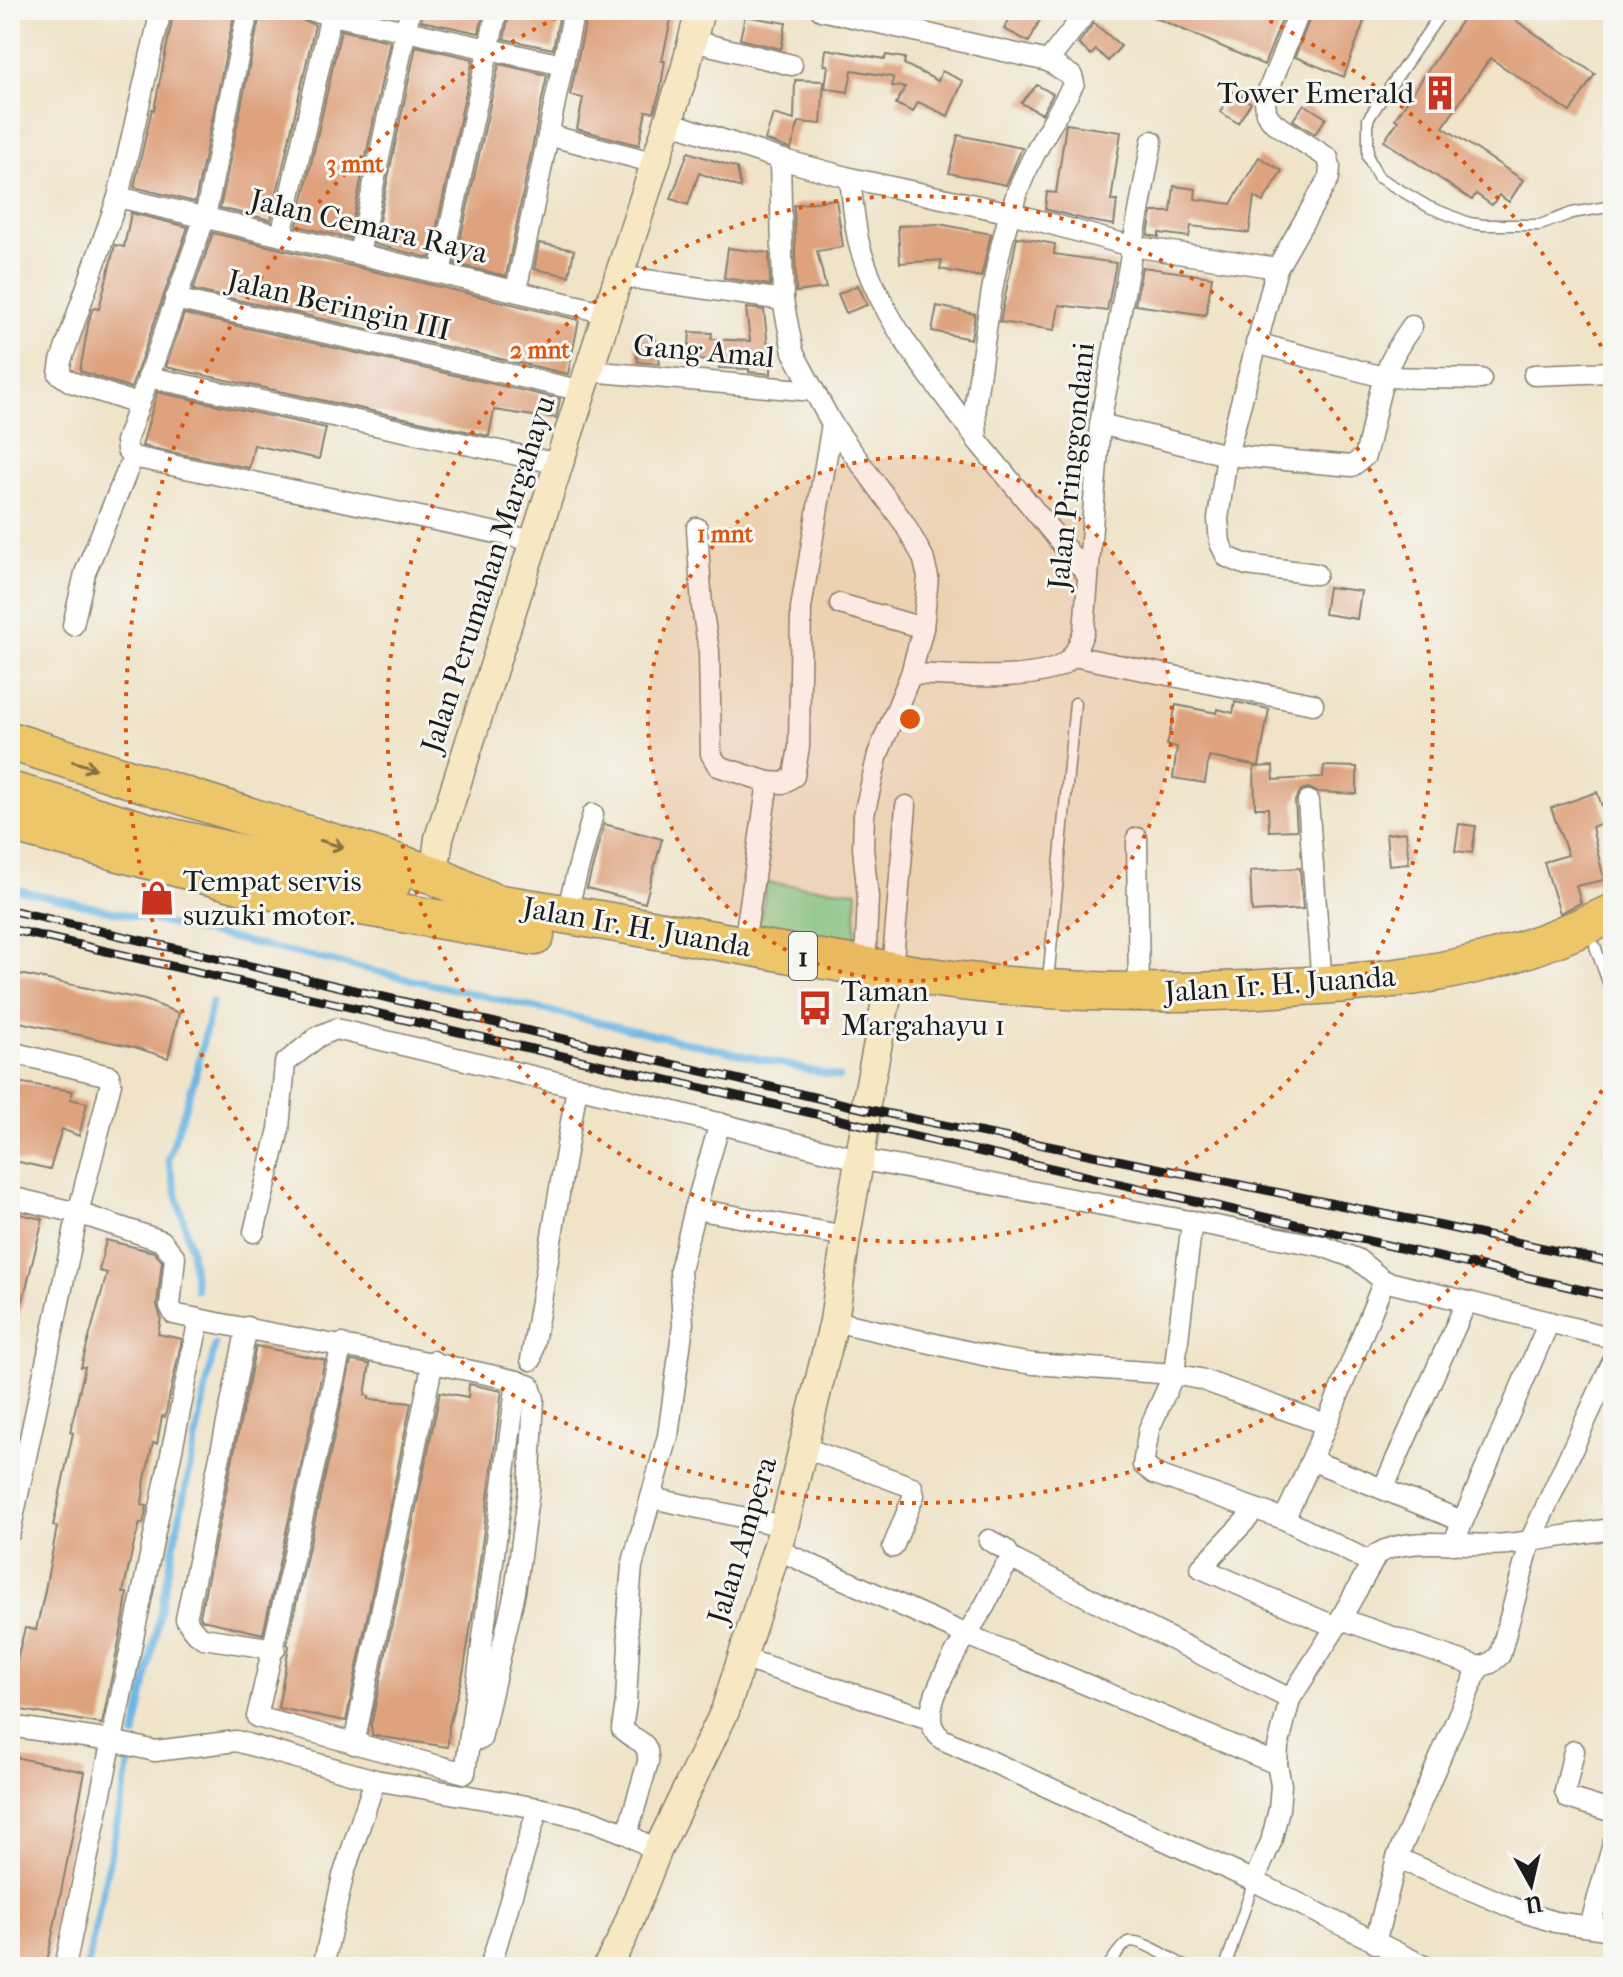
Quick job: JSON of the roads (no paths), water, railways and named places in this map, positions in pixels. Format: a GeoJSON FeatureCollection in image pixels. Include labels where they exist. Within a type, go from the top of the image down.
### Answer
{"type":"FeatureCollection","features":[{"type":"Feature","properties":{"kind":"highway","name":"Jalan Ir. H. Juanda"},"geometry":{"type":"LineString","coordinates":[[10,741],[436,857],[494,903],[572,928],[882,977],[1086,1014],[1235,1016],[1423,996],[1541,969],[1604,942]]}},
{"type":"Feature","properties":{"kind":"highway","name":"1"},"geometry":{"type":"LineString","coordinates":[[10,791],[147,832],[267,860],[494,903]]}},
{"type":"Feature","properties":{"kind":"highway","name":"1"},"geometry":{"type":"LineString","coordinates":[[10,799],[172,843],[572,928]]}},
{"type":"Feature","properties":{"kind":"highway","name":"Jalan Ir. H. Juanda"},"geometry":{"type":"LineString","coordinates":[[10,823],[251,887],[572,928],[744,945],[882,977],[1139,994],[1235,991],[1405,976],[1481,962],[1558,938],[1613,913]]}},
{"type":"Feature","properties":{"kind":"street"},"geometry":{"type":"LineString","coordinates":[[138,404],[71,382],[59,374],[118,197],[161,10]]}},
{"type":"Feature","properties":{"kind":"street"},"geometry":{"type":"LineString","coordinates":[[248,10],[205,217],[138,404],[126,441],[127,450],[133,457],[535,541]]}},
{"type":"Feature","properties":{"kind":"street"},"geometry":{"type":"LineString","coordinates":[[309,10],[563,65]]}},
{"type":"Feature","properties":{"kind":"street"},"geometry":{"type":"LineString","coordinates":[[359,254],[410,10]]}},
{"type":"Feature","properties":{"kind":"street"},"geometry":{"type":"LineString","coordinates":[[440,273],[497,10]]}},
{"type":"Feature","properties":{"kind":"street"},"geometry":{"type":"LineString","coordinates":[[516,291],[574,10]]}},
{"type":"Feature","properties":{"kind":"street","name":"Jalan Perumahan Margahayu"},"geometry":{"type":"LineString","coordinates":[[436,857],[560,464],[605,377],[607,313],[641,279],[656,163],[679,126],[700,10]]}},
{"type":"Feature","properties":{"kind":"street"},"geometry":{"type":"LineString","coordinates":[[821,10],[1048,61],[1072,76],[1074,83],[1018,191],[1011,213],[994,283],[975,405],[977,440]]}},
{"type":"Feature","properties":{"kind":"street"},"geometry":{"type":"LineString","coordinates":[[1048,61],[1088,10]]}},
{"type":"Feature","properties":{"kind":"street"},"geometry":{"type":"LineString","coordinates":[[1300,10],[1265,99],[1266,113],[1274,123],[1328,158],[1329,178],[1277,268],[1227,455],[1218,519],[1220,543],[1227,557],[1247,565],[1316,574]]}},
{"type":"Feature","properties":{"kind":"street"},"geometry":{"type":"LineString","coordinates":[[281,236],[332,13]]}},
{"type":"Feature","properties":{"kind":"street"},"geometry":{"type":"LineString","coordinates":[[693,41],[792,65]]}},
{"type":"Feature","properties":{"kind":"street"},"geometry":{"type":"LineString","coordinates":[[679,126],[850,178],[1011,213],[1131,246],[1277,268]]}},
{"type":"Feature","properties":{"kind":"street"},"geometry":{"type":"LineString","coordinates":[[548,135],[656,163]]}},
{"type":"Feature","properties":{"kind":"street","name":"Jalan Pringgondani"},"geometry":{"type":"LineString","coordinates":[[1073,656],[1084,631],[1100,424],[1152,141]]}},
{"type":"Feature","properties":{"kind":"street"},"geometry":{"type":"LineString","coordinates":[[780,159],[783,300],[793,352],[832,424],[904,523],[923,557],[928,577],[923,628],[911,674],[878,754],[864,815],[863,848],[868,897],[882,977]]}},
{"type":"Feature","properties":{"kind":"street"},"geometry":{"type":"LineString","coordinates":[[850,178],[860,249],[877,293],[909,347],[977,440],[1088,576]]}},
{"type":"Feature","properties":{"kind":"street","name":"Jalan Cemara Raya"},"geometry":{"type":"LineString","coordinates":[[118,197],[607,313]]}},
{"type":"Feature","properties":{"kind":"street"},"geometry":{"type":"LineString","coordinates":[[641,279],[783,300]]}},
{"type":"Feature","properties":{"kind":"street","name":"Jalan Beringin III"},"geometry":{"type":"LineString","coordinates":[[175,299],[605,377]]}},
{"type":"Feature","properties":{"kind":"street"},"geometry":{"type":"LineString","coordinates":[[1100,424],[1227,455],[1352,466],[1365,456],[1383,377],[1394,351],[1412,326]]}},
{"type":"Feature","properties":{"kind":"street"},"geometry":{"type":"LineString","coordinates":[[1256,343],[1383,377],[1481,379]]}},
{"type":"Feature","properties":{"kind":"street"},"geometry":{"type":"LineString","coordinates":[[1534,375],[1613,372]]}},
{"type":"Feature","properties":{"kind":"street"},"geometry":{"type":"LineString","coordinates":[[148,377],[560,464]]}},
{"type":"Feature","properties":{"kind":"street","name":"Gang Amal"},"geometry":{"type":"LineString","coordinates":[[605,377],[813,391]]}},
{"type":"Feature","properties":{"kind":"street"},"geometry":{"type":"LineString","coordinates":[[697,528],[702,607],[709,651],[711,754],[718,766],[768,782],[783,783],[794,776],[797,765],[801,608],[832,424]]}},
{"type":"Feature","properties":{"kind":"street"},"geometry":{"type":"LineString","coordinates":[[73,625],[85,573],[133,457]]}},
{"type":"Feature","properties":{"kind":"street"},"geometry":{"type":"LineString","coordinates":[[840,604],[923,628]]}},
{"type":"Feature","properties":{"kind":"street"},"geometry":{"type":"LineString","coordinates":[[911,674],[997,677],[1042,671],[1064,664],[1073,656],[1313,704]]}},
{"type":"Feature","properties":{"kind":"street"},"geometry":{"type":"LineString","coordinates":[[744,945],[768,782]]}},
{"type":"Feature","properties":{"kind":"street"},"geometry":{"type":"LineString","coordinates":[[1308,801],[1322,985]]}},
{"type":"Feature","properties":{"kind":"street"},"geometry":{"type":"LineString","coordinates":[[882,977],[906,806]]}},
{"type":"Feature","properties":{"kind":"street"},"geometry":{"type":"LineString","coordinates":[[572,928],[593,814]]}},
{"type":"Feature","properties":{"kind":"street"},"geometry":{"type":"LineString","coordinates":[[1137,838],[1139,994]]}},
{"type":"Feature","properties":{"kind":"street","name":"Jalan Ampera"},"geometry":{"type":"LineString","coordinates":[[607,1967],[622,1939],[657,1851],[725,1711],[805,1448],[834,1321],[865,1127],[882,977]]}},
{"type":"Feature","properties":{"kind":"street"},"geometry":{"type":"LineString","coordinates":[[254,1232],[279,1129],[285,1063],[319,1036],[336,1029],[858,1159],[1322,1246],[1357,1259],[1384,1281],[1613,1338]]}},
{"type":"Feature","properties":{"kind":"street"},"geometry":{"type":"LineString","coordinates":[[10,1052],[109,1076],[111,1090],[78,1213],[10,1532]]}},
{"type":"Feature","properties":{"kind":"street"},"geometry":{"type":"LineString","coordinates":[[531,1360],[577,1087]]}},
{"type":"Feature","properties":{"kind":"street"},"geometry":{"type":"LineString","coordinates":[[627,1834],[648,1762],[645,1744],[622,1729],[632,1566],[668,1436],[675,1365],[683,1325],[680,1270],[720,1123]]}},
{"type":"Feature","properties":{"kind":"street"},"geometry":{"type":"LineString","coordinates":[[10,1197],[78,1213],[162,1241],[175,1257],[171,1311],[174,1314],[433,1361],[530,1386],[534,1399],[529,1490],[515,1592],[468,1797]]}},
{"type":"Feature","properties":{"kind":"street"},"geometry":{"type":"LineString","coordinates":[[695,1209],[846,1236]]}},
{"type":"Feature","properties":{"kind":"street"},"geometry":{"type":"LineString","coordinates":[[1192,1221],[1174,1374],[1149,1429],[1143,1465],[1155,1474],[1284,1519],[1372,1563]]}},
{"type":"Feature","properties":{"kind":"street"},"geometry":{"type":"LineString","coordinates":[[1284,1519],[1313,1461],[1325,1424],[1384,1281]]}},
{"type":"Feature","properties":{"kind":"street"},"geometry":{"type":"LineString","coordinates":[[1383,1489],[1466,1303]]}},
{"type":"Feature","properties":{"kind":"street"},"geometry":{"type":"LineString","coordinates":[[65,1967],[199,1319]]}},
{"type":"Feature","properties":{"kind":"street"},"geometry":{"type":"LineString","coordinates":[[834,1321],[1012,1360],[1200,1379],[1325,1424]]}},
{"type":"Feature","properties":{"kind":"street"},"geometry":{"type":"LineString","coordinates":[[1453,1544],[1549,1322]]}},
{"type":"Feature","properties":{"kind":"street"},"geometry":{"type":"LineString","coordinates":[[247,1327],[186,1619],[203,1638],[275,1649]]}},
{"type":"Feature","properties":{"kind":"street"},"geometry":{"type":"LineString","coordinates":[[342,1344],[275,1649],[257,1717],[465,1773],[517,1381]]}},
{"type":"Feature","properties":{"kind":"street"},"geometry":{"type":"LineString","coordinates":[[354,1744],[433,1361]]}},
{"type":"Feature","properties":{"kind":"street"},"geometry":{"type":"LineString","coordinates":[[1252,1509],[1248,1518],[1201,1568],[1339,1623],[1479,1667],[1491,1663],[1500,1655],[1531,1539],[1613,1361]]}},
{"type":"Feature","properties":{"kind":"street"},"geometry":{"type":"LineString","coordinates":[[805,1448],[912,1487],[914,1495],[893,1547]]}},
{"type":"Feature","properties":{"kind":"street"},"geometry":{"type":"LineString","coordinates":[[1313,1461],[1462,1521]]}},
{"type":"Feature","properties":{"kind":"street"},"geometry":{"type":"LineString","coordinates":[[652,1498],[780,1538],[965,1634],[1277,1764]]}},
{"type":"Feature","properties":{"kind":"street"},"geometry":{"type":"LineString","coordinates":[[1254,1881],[1271,1842],[1279,1809],[1278,1747],[1290,1699],[1339,1623],[1377,1554],[1387,1548],[1410,1545],[1509,1544],[1613,1529]]}},
{"type":"Feature","properties":{"kind":"street"},"geometry":{"type":"LineString","coordinates":[[989,1540],[1006,1550],[1012,1559],[1290,1699]]}},
{"type":"Feature","properties":{"kind":"street"},"geometry":{"type":"LineString","coordinates":[[1012,1559],[965,1634],[934,1698],[930,1719],[942,1739],[1254,1881],[1426,1967]]}},
{"type":"Feature","properties":{"kind":"street"},"geometry":{"type":"LineString","coordinates":[[741,1658],[930,1719]]}},
{"type":"Feature","properties":{"kind":"street"},"geometry":{"type":"LineString","coordinates":[[1375,1943],[1397,1858],[1479,1667]]}},
{"type":"Feature","properties":{"kind":"street"},"geometry":{"type":"LineString","coordinates":[[10,1726],[112,1741],[155,1751],[236,1741],[375,1780],[538,1808],[594,1821],[627,1834],[657,1851]]}},
{"type":"Feature","properties":{"kind":"street"},"geometry":{"type":"LineString","coordinates":[[1574,1751],[1565,1791],[1568,1798],[1613,1812]]}},
{"type":"Feature","properties":{"kind":"street"},"geometry":{"type":"LineString","coordinates":[[323,1967],[343,1876],[375,1780]]}},
{"type":"Feature","properties":{"kind":"street"},"geometry":{"type":"LineString","coordinates":[[490,1967],[538,1808]]}},
{"type":"Feature","properties":{"kind":"street"},"geometry":{"type":"LineString","coordinates":[[1590,1926],[1613,1844]]}},
{"type":"Feature","properties":{"kind":"street"},"geometry":{"type":"LineString","coordinates":[[1397,1858],[1520,1911],[1555,1922],[1613,1930]]}},
{"type":"Feature","properties":{"kind":"lane"},"geometry":{"type":"LineString","coordinates":[[1443,10],[1368,119],[1368,157],[1378,177],[1429,207],[1469,223],[1484,225],[1540,225],[1572,213],[1613,206]]}},
{"type":"Feature","properties":{"kind":"lane"},"geometry":{"type":"LineString","coordinates":[[1046,988],[1051,971],[1075,703]]}},
{"type":"Feature","properties":{"kind":"lane"},"geometry":{"type":"LineString","coordinates":[[1604,942],[1613,996]]}},
{"type":"Feature","properties":{"kind":"lane"},"geometry":{"type":"LineString","coordinates":[[1225,1967],[1254,1881]]}},
{"type":"Feature","properties":{"kind":"lane"},"geometry":{"type":"LineString","coordinates":[[1108,1967],[1127,1943],[1133,1941],[1142,1942],[1186,1967]]}},
{"type":"Feature","properties":{"kind":"waterway"},"geometry":{"type":"LineString","coordinates":[[10,888],[839,1077]]}},
{"type":"Feature","properties":{"kind":"waterway"},"geometry":{"type":"LineString","coordinates":[[196,1290],[191,1250],[168,1160],[195,1078],[212,1002]]}},
{"type":"Feature","properties":{"kind":"waterway"},"geometry":{"type":"LineString","coordinates":[[135,1735],[215,1345]]}},
{"type":"Feature","properties":{"kind":"waterway"},"geometry":{"type":"LineString","coordinates":[[87,1967],[131,1755]]}},
{"type":"Feature","properties":{"kind":"railway"},"geometry":{"type":"LineString","coordinates":[[10,910],[865,1109],[1613,1263]]}},
{"type":"Feature","properties":{"kind":"railway"},"geometry":{"type":"LineString","coordinates":[[10,929],[1613,1297]]}},
{"type":"Feature","properties":{"kind":"place","name":"Tower Emerald"},"geometry":{"type":"Point","coordinates":[1440,93]}},
{"type":"Feature","properties":{"kind":"place","name":"Tempat servis suzuki motor."},"geometry":{"type":"Point","coordinates":[157,898]}},
{"type":"Feature","properties":{"kind":"place","name":"Taman Margahayu 1"},"geometry":{"type":"Point","coordinates":[815,1008]}}]}
